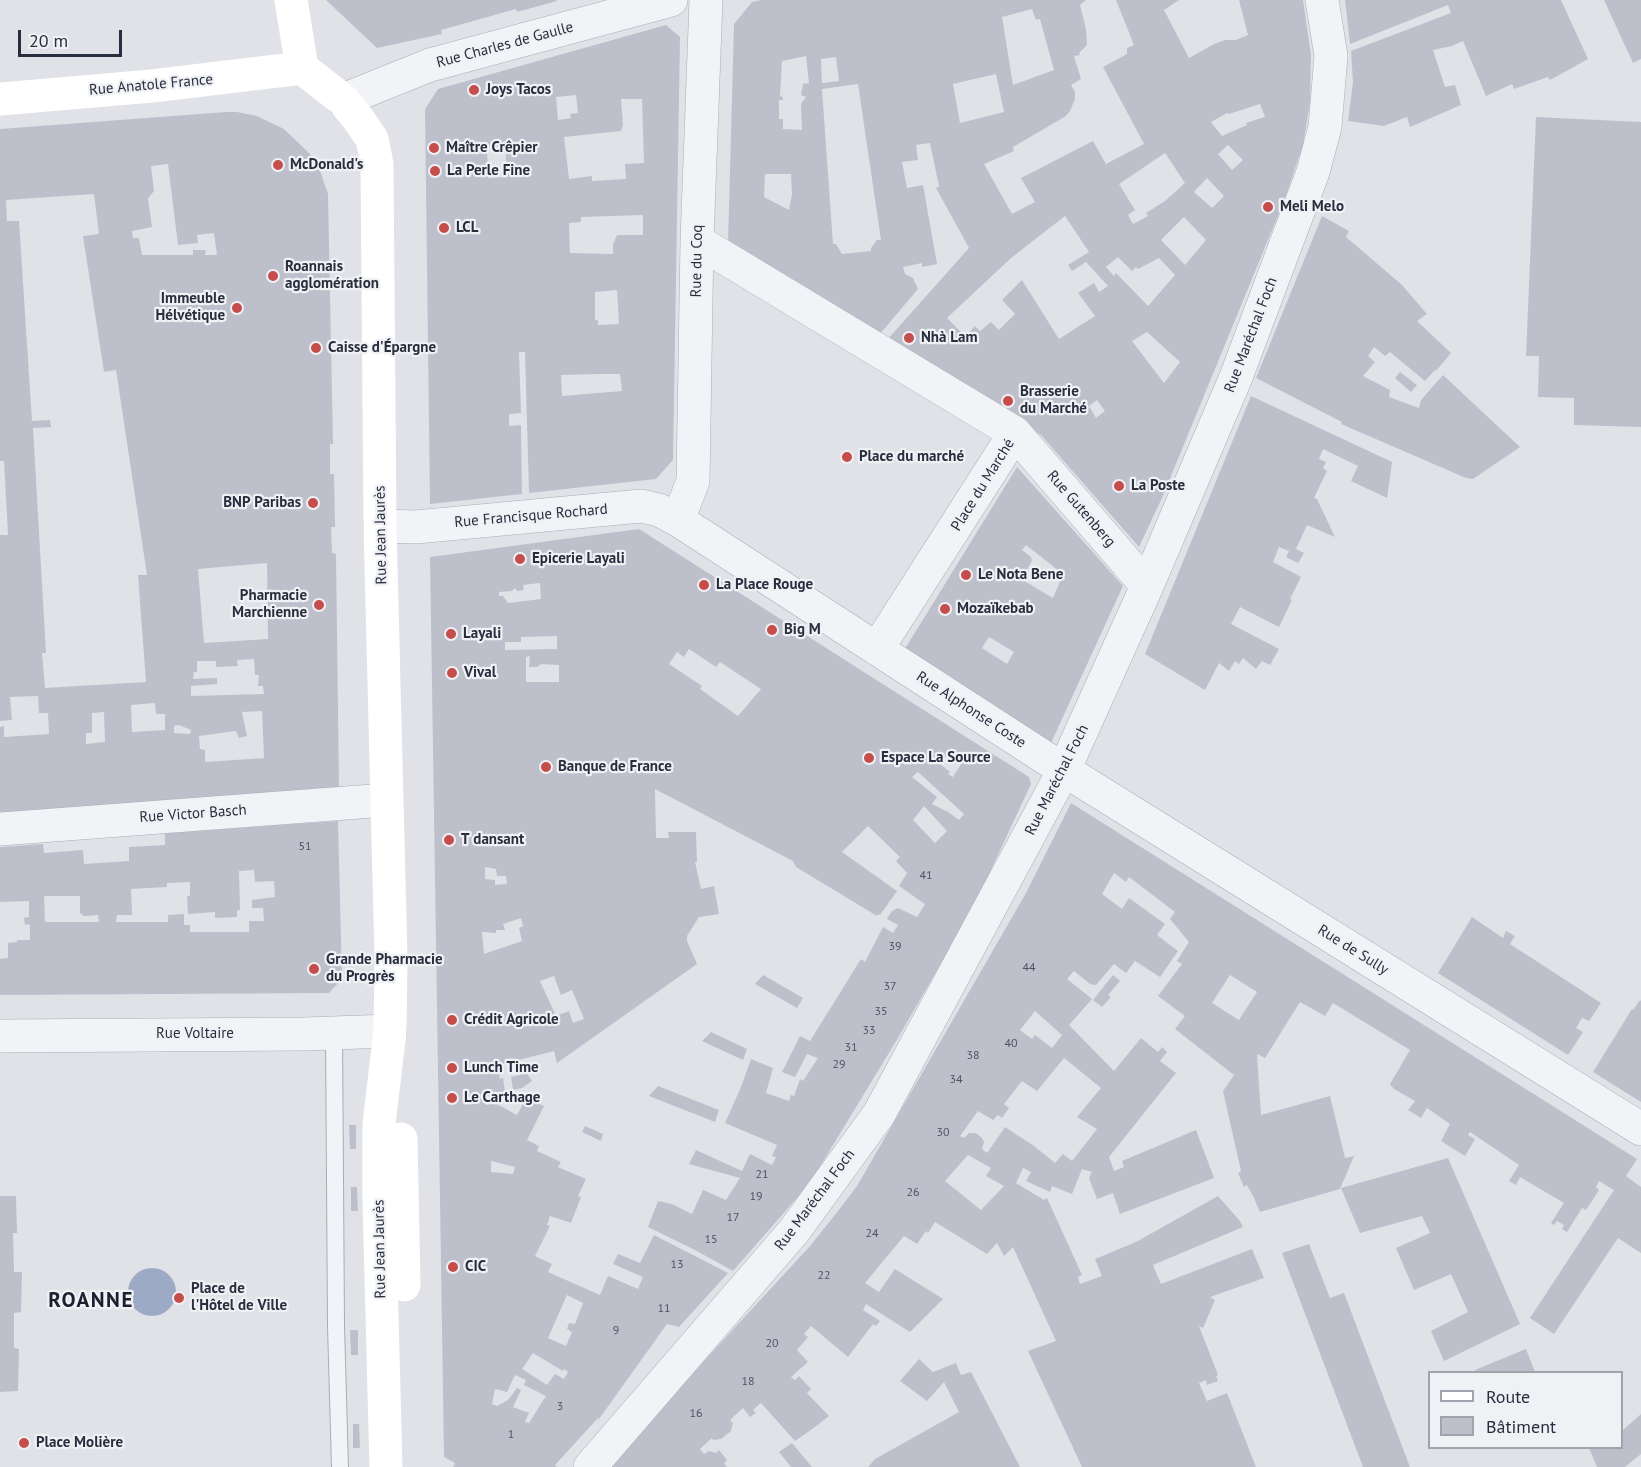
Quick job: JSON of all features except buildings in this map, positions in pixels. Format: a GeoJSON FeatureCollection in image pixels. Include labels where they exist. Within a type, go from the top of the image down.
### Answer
{"type":"FeatureCollection","features":[{"type":"Feature","properties":{"kind":"street"},"geometry":{"type":"LineString","coordinates":[[291,0],[302,69]]}},
{"type":"Feature","properties":{"kind":"street","name":"Rue Charles de Gaulle"},"geometry":{"type":"LineString","coordinates":[[343,100],[430,65],[672,0]]}},
{"type":"Feature","properties":{"kind":"street","name":"Rue du Coq"},"geometry":{"type":"LineString","coordinates":[[678,520],[693,481],[697,241],[706,0]]}},
{"type":"Feature","properties":{"kind":"street","name":"Rue Maréchal Foch"},"geometry":{"type":"LineString","coordinates":[[590,1467],[794,1231],[879,1114],[1064,770],[1147,586],[1236,377],[1313,172],[1325,127],[1331,56],[1322,0]]}},
{"type":"Feature","properties":{"kind":"street","name":"Rue Anatole France"},"geometry":{"type":"LineString","coordinates":[[0,99],[152,86],[302,69]]}},
{"type":"Feature","properties":{"kind":"street","name":"Rue Jean Jaurès"},"geometry":{"type":"LineString","coordinates":[[302,69],[343,100],[372,139],[377,164],[380,526],[391,958],[390,1031],[401,1125],[407,1467]]}},
{"type":"Feature","properties":{"kind":"street","name":"Place du Marché"},"geometry":{"type":"LineString","coordinates":[[697,241],[1015,433],[877,649]]}},
{"type":"Feature","properties":{"kind":"street","name":"Rue Gutenberg"},"geometry":{"type":"LineString","coordinates":[[1015,433],[1147,586]]}},
{"type":"Feature","properties":{"kind":"street","name":"Rue Francisque Rochard"},"geometry":{"type":"LineString","coordinates":[[380,526],[416,527],[641,506],[659,510],[678,520]]}},
{"type":"Feature","properties":{"kind":"street"},"geometry":{"type":"LineString","coordinates":[[678,520],[877,649]]}},
{"type":"Feature","properties":{"kind":"street","name":"Rue Alphonse Coste"},"geometry":{"type":"LineString","coordinates":[[877,649],[1064,770]]}},
{"type":"Feature","properties":{"kind":"street","name":"Rue de Sully"},"geometry":{"type":"LineString","coordinates":[[1064,770],[1641,1129]]}},
{"type":"Feature","properties":{"kind":"street","name":"Rue Victor Basch"},"geometry":{"type":"LineString","coordinates":[[0,829],[386,800]]}},
{"type":"Feature","properties":{"kind":"street","name":"Rue Jean Jaurès"},"geometry":{"type":"LineString","coordinates":[[386,1467],[379,1135],[390,1031]]}},
{"type":"Feature","properties":{"kind":"street","name":"Rue Voltaire"},"geometry":{"type":"LineString","coordinates":[[0,1036],[390,1031]]}},
{"type":"Feature","properties":{"kind":"lane"},"geometry":{"type":"LineString","coordinates":[[334,1033],[336,1326],[340,1467]]}},
{"type":"Feature","properties":{"kind":"water"},"geometry":{"type":"Polygon","coordinates":[[[152,1268],[169,1275],[176,1292],[169,1309],[152,1316],[135,1309],[128,1292],[135,1275],[152,1268]]]}},
{"type":"Feature","properties":{"kind":"place","name":"Joys Tacos"},"geometry":{"type":"Point","coordinates":[474,90]}},
{"type":"Feature","properties":{"kind":"place","name":"Maître Crêpier"},"geometry":{"type":"Point","coordinates":[434,148]}},
{"type":"Feature","properties":{"kind":"place","name":"McDonald's"},"geometry":{"type":"Point","coordinates":[278,165]}},
{"type":"Feature","properties":{"kind":"place","name":"La Perle Fine"},"geometry":{"type":"Point","coordinates":[435,171]}},
{"type":"Feature","properties":{"kind":"place","name":"Meli Melo"},"geometry":{"type":"Point","coordinates":[1268,207]}},
{"type":"Feature","properties":{"kind":"place","name":"LCL"},"geometry":{"type":"Point","coordinates":[444,228]}},
{"type":"Feature","properties":{"kind":"place","name":"Roannais agglomération"},"geometry":{"type":"Point","coordinates":[273,276]}},
{"type":"Feature","properties":{"kind":"place","name":"Immeuble Hélvétique"},"geometry":{"type":"Point","coordinates":[237,308]}},
{"type":"Feature","properties":{"kind":"place","name":"Nhà Lam"},"geometry":{"type":"Point","coordinates":[909,338]}},
{"type":"Feature","properties":{"kind":"place","name":"Caisse d'Épargne"},"geometry":{"type":"Point","coordinates":[316,348]}},
{"type":"Feature","properties":{"kind":"place","name":"Brasserie du Marché"},"geometry":{"type":"Point","coordinates":[1008,401]}},
{"type":"Feature","properties":{"kind":"place","name":"Place du marché"},"geometry":{"type":"Point","coordinates":[847,457]}},
{"type":"Feature","properties":{"kind":"place","name":"La Poste"},"geometry":{"type":"Point","coordinates":[1119,486]}},
{"type":"Feature","properties":{"kind":"place","name":"BNP Paribas"},"geometry":{"type":"Point","coordinates":[313,503]}},
{"type":"Feature","properties":{"kind":"place","name":"Epicerie Layali"},"geometry":{"type":"Point","coordinates":[520,559]}},
{"type":"Feature","properties":{"kind":"place","name":"Le Nota Bene"},"geometry":{"type":"Point","coordinates":[966,575]}},
{"type":"Feature","properties":{"kind":"place","name":"La Place Rouge"},"geometry":{"type":"Point","coordinates":[704,585]}},
{"type":"Feature","properties":{"kind":"place","name":"Pharmacie Marchienne"},"geometry":{"type":"Point","coordinates":[319,605]}},
{"type":"Feature","properties":{"kind":"place","name":"Mozaïkebab"},"geometry":{"type":"Point","coordinates":[945,609]}},
{"type":"Feature","properties":{"kind":"place","name":"Big M"},"geometry":{"type":"Point","coordinates":[772,630]}},
{"type":"Feature","properties":{"kind":"place","name":"Layali"},"geometry":{"type":"Point","coordinates":[451,634]}},
{"type":"Feature","properties":{"kind":"place","name":"Vival"},"geometry":{"type":"Point","coordinates":[452,673]}},
{"type":"Feature","properties":{"kind":"place","name":"Espace La Source"},"geometry":{"type":"Point","coordinates":[869,758]}},
{"type":"Feature","properties":{"kind":"place","name":"Banque de France"},"geometry":{"type":"Point","coordinates":[546,767]}},
{"type":"Feature","properties":{"kind":"place","name":"T dansant"},"geometry":{"type":"Point","coordinates":[449,840]}},
{"type":"Feature","properties":{"kind":"place","name":"Grande Pharmacie du Progrès"},"geometry":{"type":"Point","coordinates":[314,969]}},
{"type":"Feature","properties":{"kind":"place","name":"Crédit Agricole"},"geometry":{"type":"Point","coordinates":[452,1020]}},
{"type":"Feature","properties":{"kind":"place","name":"Lunch Time"},"geometry":{"type":"Point","coordinates":[452,1068]}},
{"type":"Feature","properties":{"kind":"place","name":"Le Carthage"},"geometry":{"type":"Point","coordinates":[452,1098]}},
{"type":"Feature","properties":{"kind":"place","name":"CIC"},"geometry":{"type":"Point","coordinates":[453,1267]}},
{"type":"Feature","properties":{"kind":"place","name":"Place de l'Hôtel de Ville"},"geometry":{"type":"Point","coordinates":[179,1298]}},
{"type":"Feature","properties":{"kind":"place","name":"Place Molière"},"geometry":{"type":"Point","coordinates":[24,1443]}},
{"type":"Feature","properties":{"kind":"district","name":"ROANNE"},"geometry":{"type":"Point","coordinates":[91,1301]}}]}
